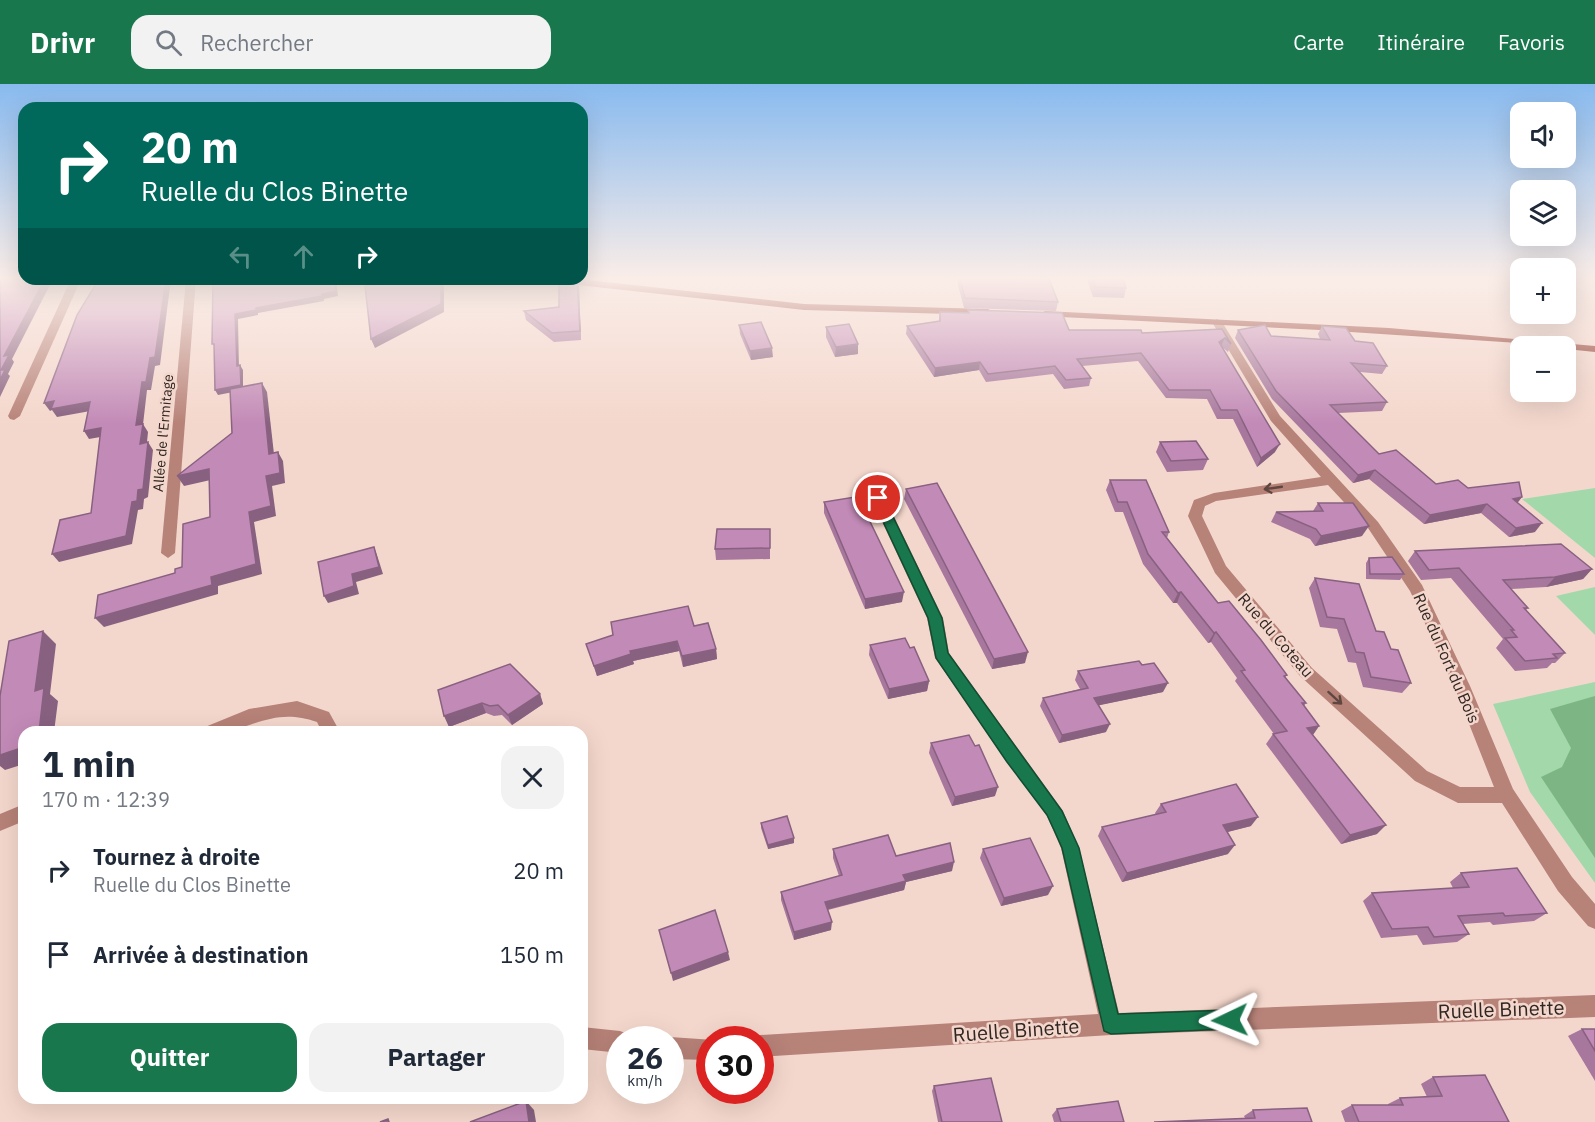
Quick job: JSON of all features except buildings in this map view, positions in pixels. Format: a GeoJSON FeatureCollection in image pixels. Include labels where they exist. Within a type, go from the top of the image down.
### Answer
{"type":"FeatureCollection","features":[{"type":"Feature","properties":{"kind":"main road"},"geometry":{"type":"LineString","coordinates":[[1304,327],[1504,340],[1595,349]]}},
{"type":"Feature","properties":{"kind":"street"},"geometry":{"type":"LineString","coordinates":[[14,416],[54,327]]}},
{"type":"Feature","properties":{"kind":"street","name":"Allée de l'Ermitage"},"geometry":{"type":"LineString","coordinates":[[168,553],[187,327]]}},
{"type":"Feature","properties":{"kind":"street","name":"Rue du Fort du Bois"},"geometry":{"type":"LineString","coordinates":[[1220,327],[1275,418],[1373,525],[1417,589],[1462,686],[1507,795],[1565,884],[1595,919]]}},
{"type":"Feature","properties":{"kind":"street","name":"Rue du Coteau"},"geometry":{"type":"LineString","coordinates":[[1331,480],[1214,496],[1199,503],[1195,516],[1220,569],[1306,672],[1421,776],[1458,795],[1507,795]]}},
{"type":"Feature","properties":{"kind":"street"},"geometry":{"type":"LineString","coordinates":[[878,498],[935,618],[941,654],[1054,811],[1066,839],[1091,934],[1111,1024]]}},
{"type":"Feature","properties":{"kind":"street"},"geometry":{"type":"LineString","coordinates":[[225,726],[249,716],[297,708],[323,717],[328,726]]}},
{"type":"Feature","properties":{"kind":"street"},"geometry":{"type":"LineString","coordinates":[[0,823],[18,815]]}},
{"type":"Feature","properties":{"kind":"street","name":"Ruelle Binette"},"geometry":{"type":"LineString","coordinates":[[774,1045],[1111,1024],[1595,1006]]}},
{"type":"Feature","properties":{"kind":"street"},"geometry":{"type":"LineString","coordinates":[[588,1039],[606,1041]]}},
{"type":"Feature","properties":{"kind":"green space"},"geometry":{"type":"Polygon","coordinates":[[[1595,488],[1595,558],[1522,499],[1595,488]]]}},
{"type":"Feature","properties":{"kind":"green space"},"geometry":{"type":"Polygon","coordinates":[[[1595,587],[1595,635],[1556,596],[1595,587]]]}},
{"type":"Feature","properties":{"kind":"green space"},"geometry":{"type":"Polygon","coordinates":[[[1595,682],[1595,883],[1530,792],[1493,704],[1595,682]]]}},
{"type":"Feature","properties":{"kind":"green space"},"geometry":{"type":"Polygon","coordinates":[[[1595,696],[1595,858],[1541,777],[1562,767],[1571,748],[1550,709],[1595,696]]]}},
{"type":"Feature","properties":{"kind":"route"},"geometry":{"type":"LineString","coordinates":[[878,498],[935,618],[941,654],[1054,811],[1070,848],[1111,1024],[1230,1020]]}}]}
